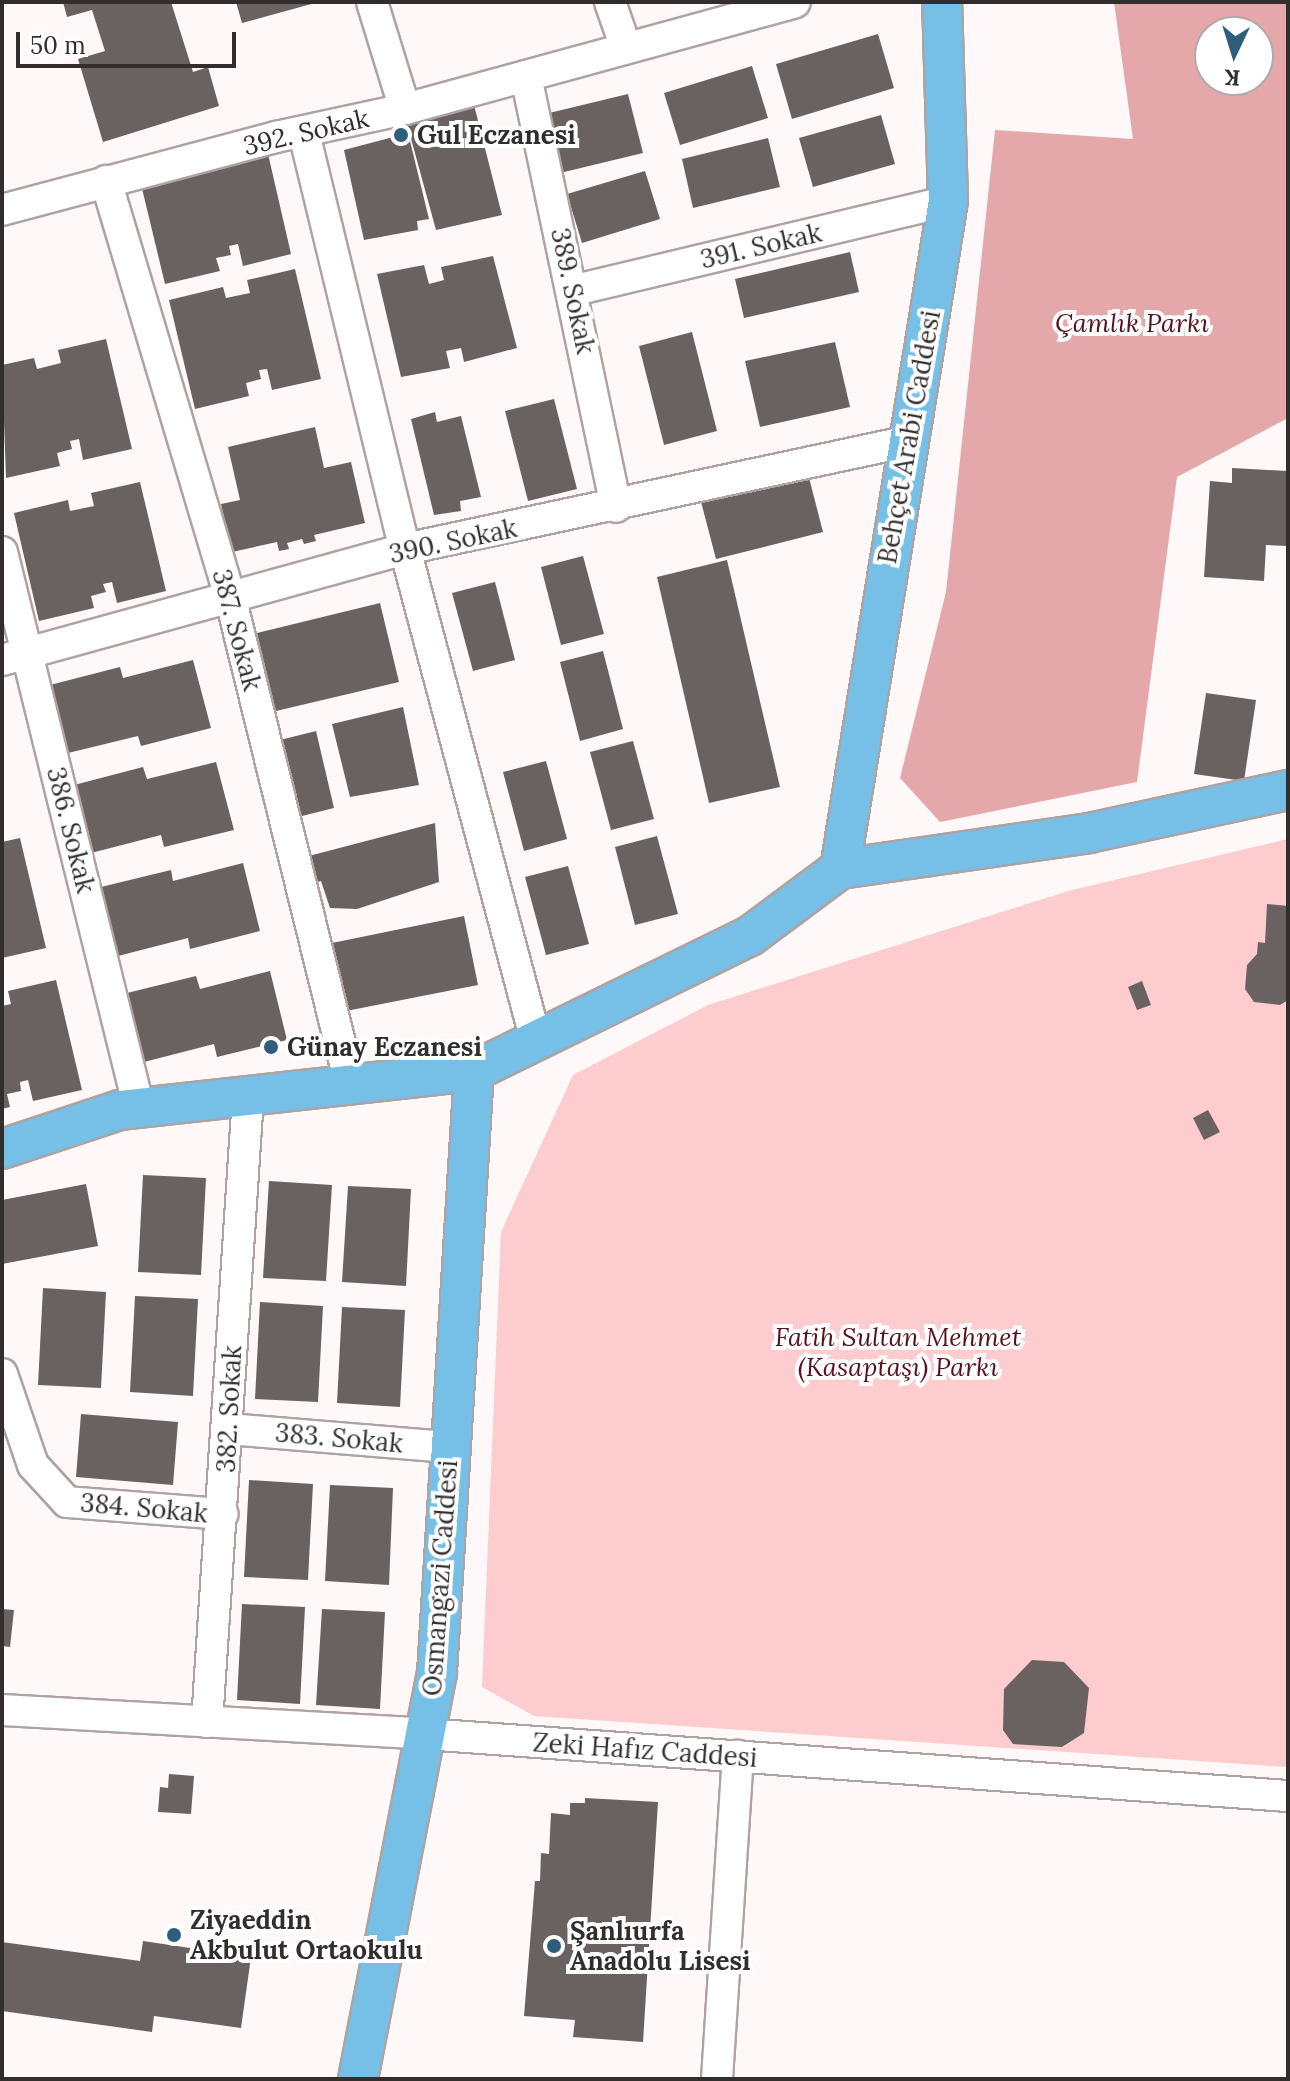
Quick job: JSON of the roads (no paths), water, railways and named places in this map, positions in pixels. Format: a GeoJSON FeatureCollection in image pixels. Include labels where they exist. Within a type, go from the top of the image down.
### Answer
{"type":"FeatureCollection","features":[{"type":"Feature","properties":{"kind":"main road","name":"Behçet Arabi Caddesi"},"geometry":{"type":"LineString","coordinates":[[840,869],[948,201],[942,2]]}},
{"type":"Feature","properties":{"kind":"main road"},"geometry":{"type":"LineString","coordinates":[[2,1149],[139,1108],[474,1071],[535,1037],[750,936],[840,869],[1089,833],[1288,790]]}},
{"type":"Feature","properties":{"kind":"main road","name":"Osmangazi Caddesi"},"geometry":{"type":"LineString","coordinates":[[358,2079],[437,1673],[474,1071]]}},
{"type":"Feature","properties":{"kind":"street"},"geometry":{"type":"LineString","coordinates":[[372,2],[405,109]]}},
{"type":"Feature","properties":{"kind":"street"},"geometry":{"type":"LineString","coordinates":[[610,2],[626,48]]}},
{"type":"Feature","properties":{"kind":"street","name":"392. Sokak"},"geometry":{"type":"LineString","coordinates":[[2,210],[106,181],[405,109],[795,2]]}},
{"type":"Feature","properties":{"kind":"street","name":"389. Sokak"},"geometry":{"type":"LineString","coordinates":[[526,76],[575,290],[616,507]]}},
{"type":"Feature","properties":{"kind":"street"},"geometry":{"type":"LineString","coordinates":[[304,133],[405,549],[535,1037]]}},
{"type":"Feature","properties":{"kind":"street","name":"387. Sokak"},"geometry":{"type":"LineString","coordinates":[[106,181],[230,596],[350,1084]]}},
{"type":"Feature","properties":{"kind":"street","name":"391. Sokak"},"geometry":{"type":"LineString","coordinates":[[575,290],[948,201]]}},
{"type":"Feature","properties":{"kind":"street","name":"390. Sokak"},"geometry":{"type":"LineString","coordinates":[[15,656],[405,549],[616,507],[909,441]]}},
{"type":"Feature","properties":{"kind":"street","name":"386. Sokak"},"geometry":{"type":"LineString","coordinates":[[2,552],[15,656],[139,1108]]}},
{"type":"Feature","properties":{"kind":"street","name":"382. Sokak"},"geometry":{"type":"LineString","coordinates":[[207,1722],[248,1096]]}},
{"type":"Feature","properties":{"kind":"street","name":"384. Sokak"},"geometry":{"type":"LineString","coordinates":[[2,1374],[33,1465],[67,1502],[223,1514]]}},
{"type":"Feature","properties":{"kind":"street","name":"383. Sokak"},"geometry":{"type":"LineString","coordinates":[[228,1429],[449,1447]]}},
{"type":"Feature","properties":{"kind":"street","name":"Zeki Hafız Caddesi"},"geometry":{"type":"LineString","coordinates":[[2,1710],[425,1734],[1288,1796]]}},
{"type":"Feature","properties":{"kind":"street"},"geometry":{"type":"LineString","coordinates":[[717,2079],[738,1756]]}},
{"type":"Feature","properties":{"kind":"place","name":"Gul Eczanesi"},"geometry":{"type":"Point","coordinates":[401,135]}},
{"type":"Feature","properties":{"kind":"place","name":"Günay Eczanesi"},"geometry":{"type":"Point","coordinates":[271,1047]}},
{"type":"Feature","properties":{"kind":"place","name":"Ziyaeddin Akbulut Ortaokulu"},"geometry":{"type":"Point","coordinates":[174,1935]}},
{"type":"Feature","properties":{"kind":"place","name":"Şanlıurfa Anadolu Lisesi"},"geometry":{"type":"Point","coordinates":[554,1946]}},
{"type":"Feature","properties":{"kind":"park label","name":"Çamlık Parkı"},"geometry":{"type":"Point","coordinates":[1132,323]}},
{"type":"Feature","properties":{"kind":"park label","name":"Fatih Sultan Mehmet (Kasaptaşı) Parkı"},"geometry":{"type":"Point","coordinates":[898,1352]}}]}
